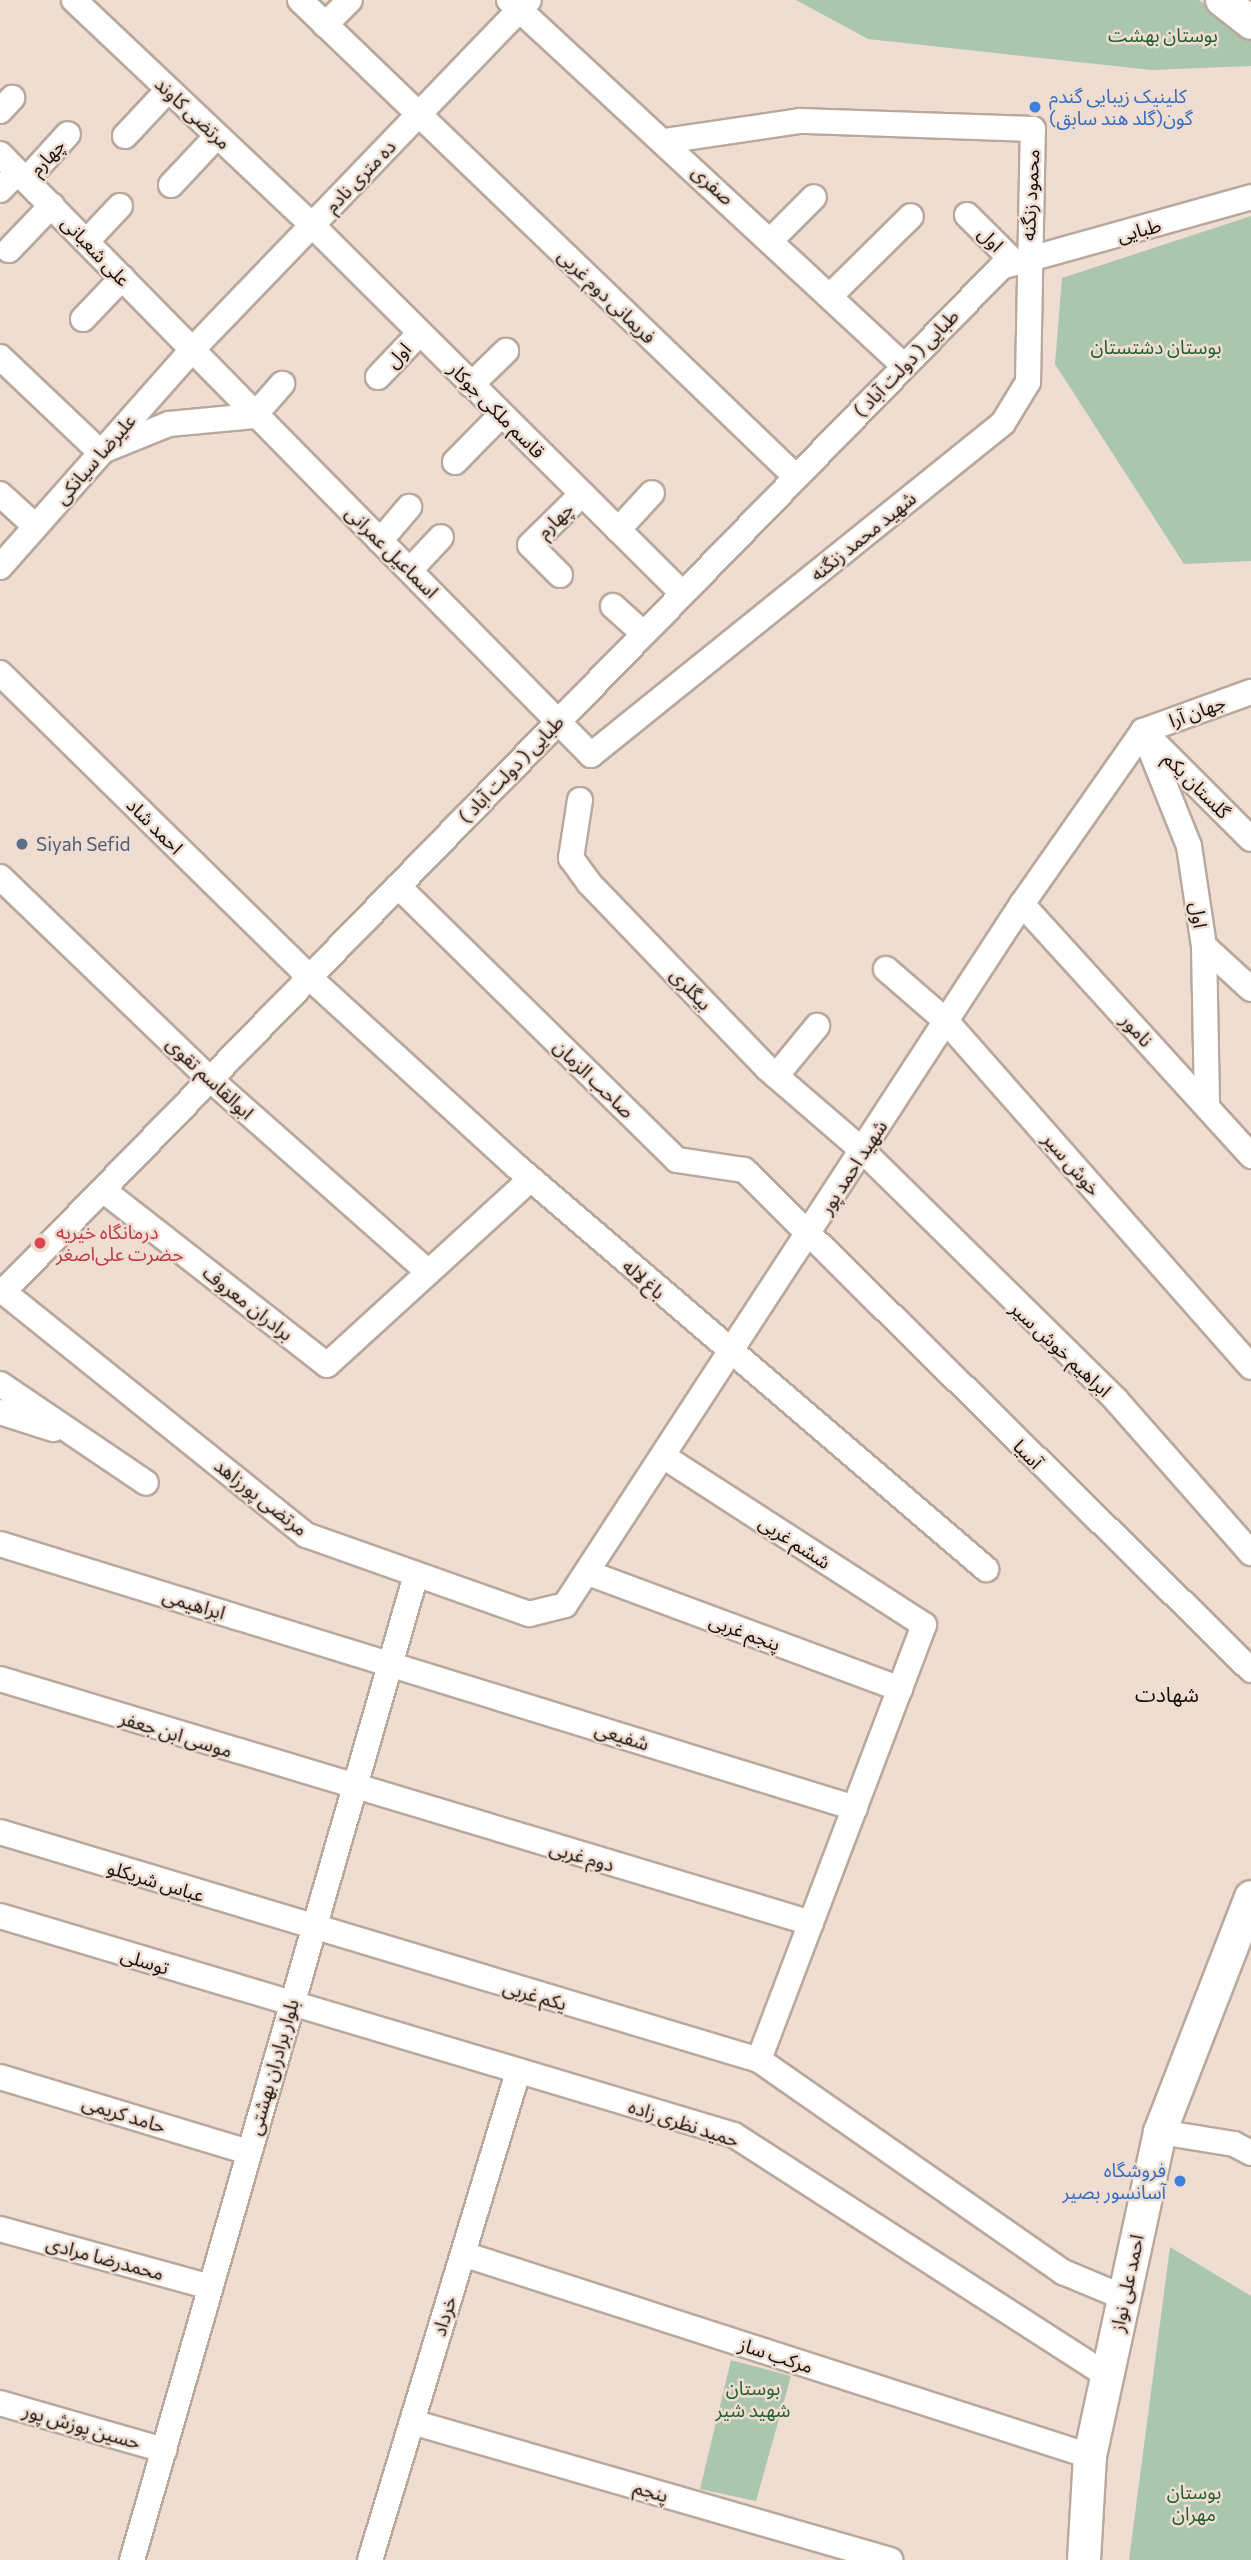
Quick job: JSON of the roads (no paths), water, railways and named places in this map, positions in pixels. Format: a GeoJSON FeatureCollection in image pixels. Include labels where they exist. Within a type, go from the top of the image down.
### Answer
{"type":"FeatureCollection","features":[{"type":"Feature","properties":{"kind":"main road"},"geometry":{"type":"LineString","coordinates":[[1222,0],[1251,23]]}},
{"type":"Feature","properties":{"kind":"main road","name":"احمد علی نواز"},"geometry":{"type":"LineString","coordinates":[[1084,2560],[1090,2456],[1160,2132],[1251,1897]]}},
{"type":"Feature","properties":{"kind":"street","name":"مرتضی کاوند"},"geometry":{"type":"LineString","coordinates":[[74,0],[312,225]]}},
{"type":"Feature","properties":{"kind":"street","name":"فریمانی دوم غربی"},"geometry":{"type":"LineString","coordinates":[[300,0],[796,477]]}},
{"type":"Feature","properties":{"kind":"street"},"geometry":{"type":"LineString","coordinates":[[326,25],[350,0]]}},
{"type":"Feature","properties":{"kind":"street","name":"ده متری نادم"},"geometry":{"type":"LineString","coordinates":[[191,351],[418,115],[520,3]]}},
{"type":"Feature","properties":{"kind":"street","name":"صفری"},"geometry":{"type":"LineString","coordinates":[[520,3],[903,365]]}},
{"type":"Feature","properties":{"kind":"street"},"geometry":{"type":"LineString","coordinates":[[125,136],[168,90]]}},
{"type":"Feature","properties":{"kind":"street","name":"محمود زنگنه"},"geometry":{"type":"LineString","coordinates":[[665,141],[800,121],[1034,129],[1021,261]]}},
{"type":"Feature","properties":{"kind":"street","name":"چهارم"},"geometry":{"type":"LineString","coordinates":[[22,176],[68,134]]}},
{"type":"Feature","properties":{"kind":"street"},"geometry":{"type":"LineString","coordinates":[[170,186],[216,136]]}},
{"type":"Feature","properties":{"kind":"street","name":"علی شعبانی"},"geometry":{"type":"LineString","coordinates":[[0,153],[191,351]]}},
{"type":"Feature","properties":{"kind":"street"},"geometry":{"type":"LineString","coordinates":[[0,190],[22,176]]}},
{"type":"Feature","properties":{"kind":"street"},"geometry":{"type":"LineString","coordinates":[[772,239],[814,197]]}},
{"type":"Feature","properties":{"kind":"street","name":"طبایی"},"geometry":{"type":"LineString","coordinates":[[1021,261],[1251,197]]}},
{"type":"Feature","properties":{"kind":"street"},"geometry":{"type":"LineString","coordinates":[[9,250],[52,205]]}},
{"type":"Feature","properties":{"kind":"street"},"geometry":{"type":"LineString","coordinates":[[87,241],[120,206]]}},
{"type":"Feature","properties":{"kind":"street","name":"اول"},"geometry":{"type":"LineString","coordinates":[[967,215],[1021,261]]}},
{"type":"Feature","properties":{"kind":"street"},"geometry":{"type":"LineString","coordinates":[[831,295],[911,216]]}},
{"type":"Feature","properties":{"kind":"street","name":"قاسم ملکی جوکار"},"geometry":{"type":"LineString","coordinates":[[312,225],[683,594]]}},
{"type":"Feature","properties":{"kind":"street","name":"طبایی ( دولت آباد )"},"geometry":{"type":"LineString","coordinates":[[2,1290],[310,978],[903,365],[1001,267],[1021,261]]}},
{"type":"Feature","properties":{"kind":"street","name":"شهید محمد زنگنه"},"geometry":{"type":"LineString","coordinates":[[591,755],[1003,423],[1028,382],[1021,261]]}},
{"type":"Feature","properties":{"kind":"street"},"geometry":{"type":"LineString","coordinates":[[83,319],[122,278]]}},
{"type":"Feature","properties":{"kind":"street","name":"اول"},"geometry":{"type":"LineString","coordinates":[[378,377],[419,334]]}},
{"type":"Feature","properties":{"kind":"street","name":"اسماعیل عمرانی"},"geometry":{"type":"LineString","coordinates":[[191,351],[591,755]]}},
{"type":"Feature","properties":{"kind":"street","name":"علیرضا سیانکی"},"geometry":{"type":"LineString","coordinates":[[0,567],[191,351]]}},
{"type":"Feature","properties":{"kind":"street"},"geometry":{"type":"LineString","coordinates":[[471,385],[506,351]]}},
{"type":"Feature","properties":{"kind":"street"},"geometry":{"type":"LineString","coordinates":[[0,358],[100,452],[169,424],[254,416],[282,384]]}},
{"type":"Feature","properties":{"kind":"street"},"geometry":{"type":"LineString","coordinates":[[455,462],[501,415]]}},
{"type":"Feature","properties":{"kind":"street"},"geometry":{"type":"LineString","coordinates":[[618,530],[652,492]]}},
{"type":"Feature","properties":{"kind":"street"},"geometry":{"type":"LineString","coordinates":[[0,494],[35,526]]}},
{"type":"Feature","properties":{"kind":"street","name":"چهارم"},"geometry":{"type":"LineString","coordinates":[[560,575],[530,545],[582,494]]}},
{"type":"Feature","properties":{"kind":"street"},"geometry":{"type":"LineString","coordinates":[[380,541],[409,508]]}},
{"type":"Feature","properties":{"kind":"street"},"geometry":{"type":"LineString","coordinates":[[410,570],[441,537]]}},
{"type":"Feature","properties":{"kind":"street"},"geometry":{"type":"LineString","coordinates":[[613,606],[643,634]]}},
{"type":"Feature","properties":{"kind":"street","name":"احمد شاد"},"geometry":{"type":"LineString","coordinates":[[0,673],[310,978]]}},
{"type":"Feature","properties":{"kind":"street","name":"جهان آرا"},"geometry":{"type":"LineString","coordinates":[[1143,731],[1251,692]]}},
{"type":"Feature","properties":{"kind":"street","name":"اول"},"geometry":{"type":"LineString","coordinates":[[1143,731],[1189,846],[1204,946],[1207,1107]]}},
{"type":"Feature","properties":{"kind":"street","name":"گلستان یکم"},"geometry":{"type":"LineString","coordinates":[[1143,731],[1251,839]]}},
{"type":"Feature","properties":{"kind":"street","name":"شهید احمد پور"},"geometry":{"type":"LineString","coordinates":[[565,1605],[591,1574],[1022,904],[1143,731]]}},
{"type":"Feature","properties":{"kind":"street","name":"بیگلری"},"geometry":{"type":"LineString","coordinates":[[580,800],[572,858],[589,883],[776,1076],[863,1151]]}},
{"type":"Feature","properties":{"kind":"street","name":"ابوالقاسم تقوی"},"geometry":{"type":"LineString","coordinates":[[0,877],[210,1079],[428,1272]]}},
{"type":"Feature","properties":{"kind":"street","name":"صاحب الزمان"},"geometry":{"type":"LineString","coordinates":[[398,886],[677,1160],[744,1170],[811,1232]]}},
{"type":"Feature","properties":{"kind":"street","name":"نامور"},"geometry":{"type":"LineString","coordinates":[[1022,904],[1251,1156]]}},
{"type":"Feature","properties":{"kind":"street"},"geometry":{"type":"LineString","coordinates":[[1204,946],[1251,989]]}},
{"type":"Feature","properties":{"kind":"street","name":"خوش سیر"},"geometry":{"type":"LineString","coordinates":[[886,969],[946,1021],[1251,1367]]}},
{"type":"Feature","properties":{"kind":"street","name":"باغ لاله"},"geometry":{"type":"LineString","coordinates":[[310,978],[531,1180],[732,1356],[986,1569]]}},
{"type":"Feature","properties":{"kind":"street"},"geometry":{"type":"LineString","coordinates":[[776,1076],[817,1026]]}},
{"type":"Feature","properties":{"kind":"street","name":"ابراهیم خوش سیر"},"geometry":{"type":"LineString","coordinates":[[863,1151],[1116,1400],[1251,1553]]}},
{"type":"Feature","properties":{"kind":"street"},"geometry":{"type":"LineString","coordinates":[[428,1272],[531,1180]]}},
{"type":"Feature","properties":{"kind":"street","name":"برادران معروف"},"geometry":{"type":"LineString","coordinates":[[103,1190],[327,1365],[428,1272]]}},
{"type":"Feature","properties":{"kind":"street","name":"آسیا"},"geometry":{"type":"LineString","coordinates":[[811,1232],[1251,1670]]}},
{"type":"Feature","properties":{"kind":"street","name":"مرتضی پورزاهد"},"geometry":{"type":"LineString","coordinates":[[2,1290],[306,1535],[529,1615],[565,1605]]}},
{"type":"Feature","properties":{"kind":"street"},"geometry":{"type":"LineString","coordinates":[[0,1384],[146,1483]]}},
{"type":"Feature","properties":{"kind":"street"},"geometry":{"type":"LineString","coordinates":[[0,1412],[78,1438]]}},
{"type":"Feature","properties":{"kind":"street","name":"ششم غربی"},"geometry":{"type":"LineString","coordinates":[[666,1458],[924,1625],[900,1689]]}},
{"type":"Feature","properties":{"kind":"street","name":"ابراهیمی"},"geometry":{"type":"LineString","coordinates":[[0,1544],[388,1664]]}},
{"type":"Feature","properties":{"kind":"street","name":"پنجم غربی"},"geometry":{"type":"LineString","coordinates":[[591,1574],[900,1689]]}},
{"type":"Feature","properties":{"kind":"street","name":"بلوار برادران بهشتی"},"geometry":{"type":"LineString","coordinates":[[132,2560],[388,1664],[416,1575]]}},
{"type":"Feature","properties":{"kind":"street","name":"شفیعی"},"geometry":{"type":"LineString","coordinates":[[388,1664],[855,1808]]}},
{"type":"Feature","properties":{"kind":"street","name":"موسی ابن جعفر"},"geometry":{"type":"LineString","coordinates":[[0,1679],[353,1789]]}},
{"type":"Feature","properties":{"kind":"street"},"geometry":{"type":"LineString","coordinates":[[759,2060],[900,1689]]}},
{"type":"Feature","properties":{"kind":"street","name":"دوم غربی"},"geometry":{"type":"LineString","coordinates":[[353,1789],[811,1923]]}},
{"type":"Feature","properties":{"kind":"street","name":"عباس شریکلو"},"geometry":{"type":"LineString","coordinates":[[0,1832],[312,1930]]}},
{"type":"Feature","properties":{"kind":"street","name":"توسلی"},"geometry":{"type":"LineString","coordinates":[[0,1916],[290,2006]]}},
{"type":"Feature","properties":{"kind":"street","name":"یکم غربی"},"geometry":{"type":"LineString","coordinates":[[312,1930],[759,2060],[1063,2272],[1124,2297]]}},
{"type":"Feature","properties":{"kind":"street","name":"حمید نظری زاده"},"geometry":{"type":"LineString","coordinates":[[290,2006],[734,2135],[1107,2375]]}},
{"type":"Feature","properties":{"kind":"street","name":"خرداد"},"geometry":{"type":"LineString","coordinates":[[370,2560],[518,2072]]}},
{"type":"Feature","properties":{"kind":"street","name":"حامد کریمی"},"geometry":{"type":"LineString","coordinates":[[0,2077],[249,2152]]}},
{"type":"Feature","properties":{"kind":"street"},"geometry":{"type":"LineString","coordinates":[[1160,2132],[1234,2144],[1251,2153]]}},
{"type":"Feature","properties":{"kind":"street","name":"محمدرضا مرادی"},"geometry":{"type":"LineString","coordinates":[[0,2229],[210,2287]]}},
{"type":"Feature","properties":{"kind":"street","name":"مرکب ساز"},"geometry":{"type":"LineString","coordinates":[[463,2254],[1090,2456]]}},
{"type":"Feature","properties":{"kind":"street","name":"حسین پوزش پور"},"geometry":{"type":"LineString","coordinates":[[0,2403],[164,2450]]}},
{"type":"Feature","properties":{"kind":"street","name":"پنجم"},"geometry":{"type":"LineString","coordinates":[[412,2422],[891,2560]]}},
{"type":"Feature","properties":{"kind":"place","name":"کلینیک زیبایی گندم گون(گلد هند سابق)"},"geometry":{"type":"Point","coordinates":[1035,107]}},
{"type":"Feature","properties":{"kind":"place","name":"Siyah Sefid"},"geometry":{"type":"Point","coordinates":[22,844]}},
{"type":"Feature","properties":{"kind":"place","name":"درمانگاه خیریه حضرت علی‌اصغر"},"geometry":{"type":"Point","coordinates":[40,1243]}},
{"type":"Feature","properties":{"kind":"place","name":"فروشگاه آسانسور بصیر"},"geometry":{"type":"Point","coordinates":[1180,2181]}},
{"type":"Feature","properties":{"kind":"district","name":"شهادت"},"geometry":{"type":"Point","coordinates":[1167,1694]}},
{"type":"Feature","properties":{"kind":"park label","name":"بوستان بهشت"},"geometry":{"type":"Point","coordinates":[1163,35]}},
{"type":"Feature","properties":{"kind":"park label","name":"بوستان دشتستان"},"geometry":{"type":"Point","coordinates":[1156,347]}},
{"type":"Feature","properties":{"kind":"park label","name":"بوستان شهید شیر"},"geometry":{"type":"Point","coordinates":[753,2399]}},
{"type":"Feature","properties":{"kind":"park label","name":"بوستان مهران"},"geometry":{"type":"Point","coordinates":[1194,2503]}}]}
